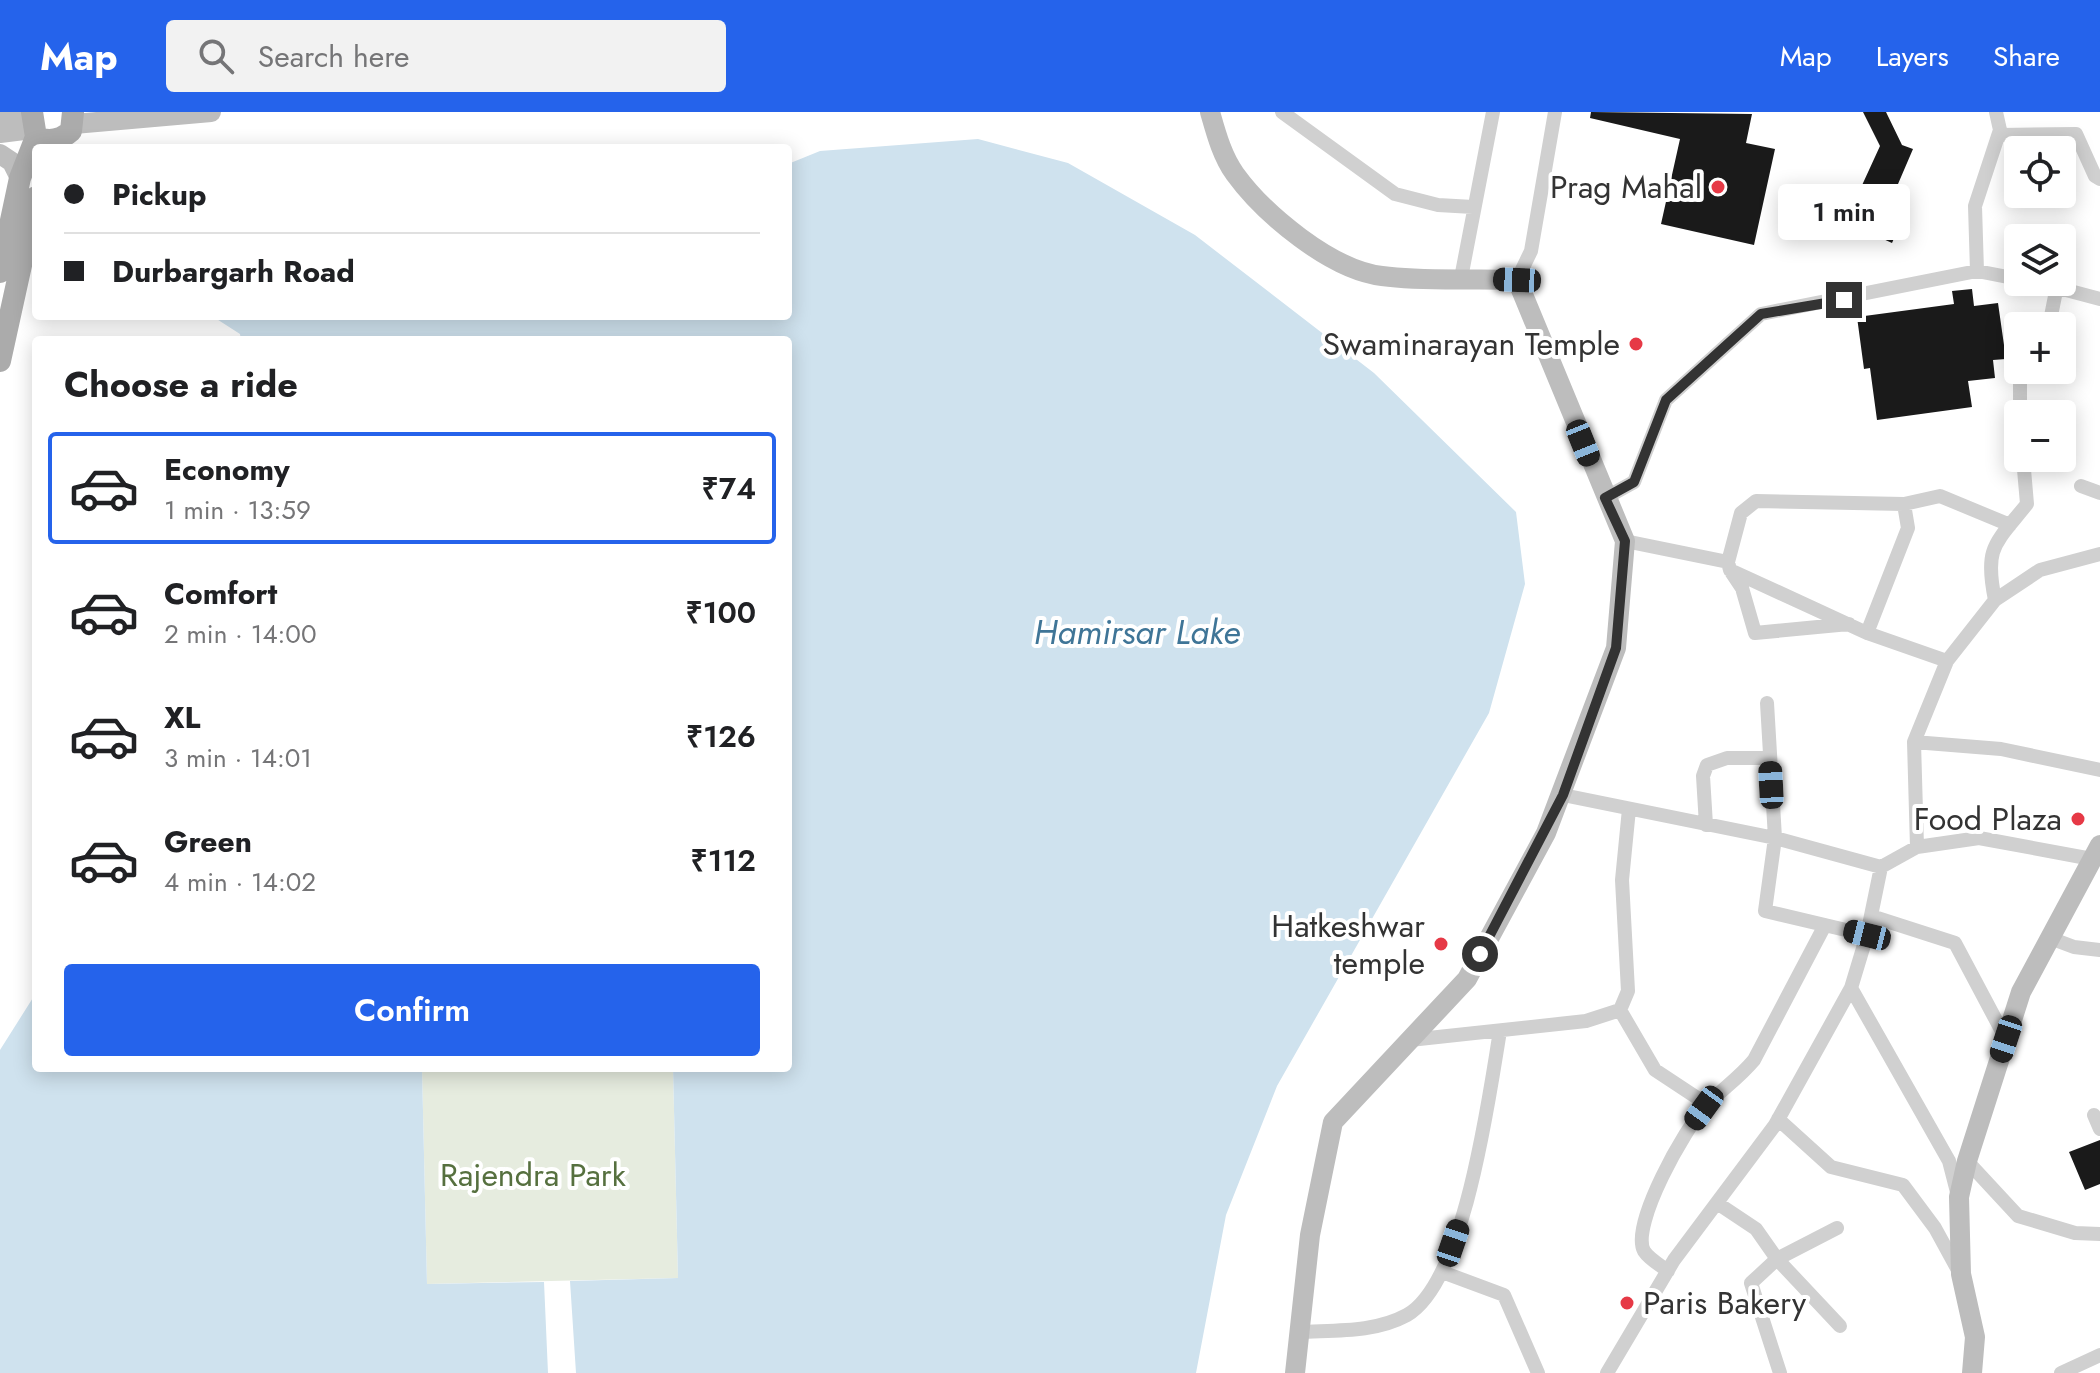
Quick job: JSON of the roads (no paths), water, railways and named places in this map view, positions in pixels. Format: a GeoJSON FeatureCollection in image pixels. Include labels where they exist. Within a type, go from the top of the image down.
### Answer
{"type":"FeatureCollection","features":[{"type":"Feature","properties":{"kind":"main road"},"geometry":{"type":"LineString","coordinates":[[37,130],[65,136],[74,118]]}},
{"type":"Feature","properties":{"kind":"main road"},"geometry":{"type":"LineString","coordinates":[[0,272],[20,178],[32,144]]}},
{"type":"Feature","properties":{"kind":"main road"},"geometry":{"type":"LineString","coordinates":[[0,361],[32,215]]}},
{"type":"Feature","properties":{"kind":"street"},"geometry":{"type":"LineString","coordinates":[[74,118],[211,112]]}},
{"type":"Feature","properties":{"kind":"street"},"geometry":{"type":"LineString","coordinates":[[1210,112],[1233,172],[1259,203],[1298,236],[1342,263],[1380,276],[1517,280]]}},
{"type":"Feature","properties":{"kind":"street"},"geometry":{"type":"LineString","coordinates":[[1282,112],[1395,194],[1438,205],[1473,207]]}},
{"type":"Feature","properties":{"kind":"street"},"geometry":{"type":"LineString","coordinates":[[1461,278],[1493,112]]}},
{"type":"Feature","properties":{"kind":"street"},"geometry":{"type":"LineString","coordinates":[[1295,1373],[1310,1235],[1333,1122],[1467,979],[1563,795],[1616,648],[1625,541],[1517,280],[1531,251],[1555,112]]}},
{"type":"Feature","properties":{"kind":"street"},"geometry":{"type":"LineString","coordinates":[[1977,271],[1975,206],[1999,135],[1996,112]]}},
{"type":"Feature","properties":{"kind":"street"},"geometry":{"type":"LineString","coordinates":[[0,118],[37,130]]}},
{"type":"Feature","properties":{"kind":"street"},"geometry":{"type":"LineString","coordinates":[[0,133],[37,130]]}},
{"type":"Feature","properties":{"kind":"street"},"geometry":{"type":"LineString","coordinates":[[1999,135],[2076,134],[2095,176],[2100,179]]}},
{"type":"Feature","properties":{"kind":"street"},"geometry":{"type":"LineString","coordinates":[[0,154],[12,162],[20,178]]}},
{"type":"Feature","properties":{"kind":"street"},"geometry":{"type":"LineString","coordinates":[[1605,498],[1634,482],[1666,400],[1761,314],[1977,271],[2004,276]]}},
{"type":"Feature","properties":{"kind":"street"},"geometry":{"type":"LineString","coordinates":[[2076,292],[2100,299]]}},
{"type":"Feature","properties":{"kind":"street"},"geometry":{"type":"LineString","coordinates":[[1995,600],[1989,567],[1992,550],[2027,504],[2024,472]]}},
{"type":"Feature","properties":{"kind":"street"},"geometry":{"type":"LineString","coordinates":[[2081,486],[2100,493]]}},
{"type":"Feature","properties":{"kind":"street"},"geometry":{"type":"LineString","coordinates":[[1849,624],[1755,633],[1742,588],[1729,566],[1741,513],[1756,501],[1904,504],[1940,496],[2010,525]]}},
{"type":"Feature","properties":{"kind":"street"},"geometry":{"type":"LineString","coordinates":[[1867,633],[1908,528],[1904,504]]}},
{"type":"Feature","properties":{"kind":"street"},"geometry":{"type":"LineString","coordinates":[[1625,541],[1729,566],[1867,633],[1947,661]]}},
{"type":"Feature","properties":{"kind":"street"},"geometry":{"type":"LineString","coordinates":[[1917,847],[1914,742],[1947,661],[1995,600],[2040,570],[2100,554]]}},
{"type":"Feature","properties":{"kind":"street"},"geometry":{"type":"LineString","coordinates":[[1767,703],[1775,838],[1765,911],[1867,935]]}},
{"type":"Feature","properties":{"kind":"street"},"geometry":{"type":"LineString","coordinates":[[1914,742],[2001,749],[2100,770]]}},
{"type":"Feature","properties":{"kind":"street"},"geometry":{"type":"LineString","coordinates":[[1706,825],[1703,776],[1707,765],[1727,758],[1770,758]]}},
{"type":"Feature","properties":{"kind":"street"},"geometry":{"type":"LineString","coordinates":[[1563,795],[1775,838],[1881,867],[1917,847],[1979,838],[2096,852],[2021,992],[1967,1161],[1959,1197],[1961,1274],[1975,1337],[1972,1373]]}},
{"type":"Feature","properties":{"kind":"street"},"geometry":{"type":"LineString","coordinates":[[1410,1040],[1586,1021],[1620,1010],[1628,991],[1622,880],[1629,809]]}},
{"type":"Feature","properties":{"kind":"street"},"geometry":{"type":"LineString","coordinates":[[1607,1373],[1668,1271],[1778,1119],[1851,988],[1867,935],[1881,867]]}},
{"type":"Feature","properties":{"kind":"street"},"geometry":{"type":"LineString","coordinates":[[1871,916],[1955,943],[2006,1039]]}},
{"type":"Feature","properties":{"kind":"street"},"geometry":{"type":"LineString","coordinates":[[1668,1271],[1647,1255],[1642,1234],[1668,1164],[1708,1105],[1754,1060],[1825,925]]}},
{"type":"Feature","properties":{"kind":"street"},"geometry":{"type":"LineString","coordinates":[[2050,938],[2074,947],[2100,950]]}},
{"type":"Feature","properties":{"kind":"street"},"geometry":{"type":"LineString","coordinates":[[1851,988],[1949,1161],[1959,1197]]}},
{"type":"Feature","properties":{"kind":"street"},"geometry":{"type":"LineString","coordinates":[[1620,1010],[1655,1070],[1708,1105]]}},
{"type":"Feature","properties":{"kind":"street"},"geometry":{"type":"LineString","coordinates":[[1299,1332],[1359,1330],[1407,1315],[1429,1298],[1442,1272],[1465,1207],[1500,1031]]}},
{"type":"Feature","properties":{"kind":"street"},"geometry":{"type":"LineString","coordinates":[[1778,1119],[1831,1167],[1903,1185],[1935,1228],[1961,1274]]}},
{"type":"Feature","properties":{"kind":"street"},"geometry":{"type":"LineString","coordinates":[[1967,1161],[2018,1216],[2075,1233],[2100,1234]]}},
{"type":"Feature","properties":{"kind":"street"},"geometry":{"type":"LineString","coordinates":[[1717,1203],[1756,1229],[1777,1259],[1840,1326]]}},
{"type":"Feature","properties":{"kind":"street"},"geometry":{"type":"LineString","coordinates":[[1780,1373],[1751,1283],[1777,1259],[1837,1228]]}},
{"type":"Feature","properties":{"kind":"street"},"geometry":{"type":"LineString","coordinates":[[1442,1272],[1494,1288],[1504,1295],[1538,1373]]}},
{"type":"Feature","properties":{"kind":"street"},"geometry":{"type":"LineString","coordinates":[[2061,1373],[2100,1355]]}},
{"type":"Feature","properties":{"kind":"water","name":"Hamirsar Lake"},"geometry":{"type":"Polygon","coordinates":[[[978,139],[1068,163],[1195,235],[1374,373],[1516,512],[1525,584],[1489,713],[1277,1086],[1226,1215],[1196,1373],[576,1373],[570,1281],[678,1278],[673,1072],[792,1072],[792,336],[240,336],[218,320],[792,320],[792,162],[820,151],[978,139]]]}},
{"type":"Feature","properties":{"kind":"water"},"geometry":{"type":"Polygon","coordinates":[[[32,999],[32,1072],[422,1072],[427,1284],[544,1282],[548,1373],[0,1373],[0,1050],[32,999]]]}},
{"type":"Feature","properties":{"kind":"place","name":"Prag Mahal"},"geometry":{"type":"Point","coordinates":[1718,187]}},
{"type":"Feature","properties":{"kind":"place","name":"Swaminarayan Temple"},"geometry":{"type":"Point","coordinates":[1636,344]}},
{"type":"Feature","properties":{"kind":"place","name":"Food Plaza"},"geometry":{"type":"Point","coordinates":[2078,819]}},
{"type":"Feature","properties":{"kind":"place","name":"Hatkeshwar temple"},"geometry":{"type":"Point","coordinates":[1441,944]}},
{"type":"Feature","properties":{"kind":"place","name":"Paris Bakery"},"geometry":{"type":"Point","coordinates":[1627,1303]}},
{"type":"Feature","properties":{"kind":"park label","name":"Rajendra Park"},"geometry":{"type":"Point","coordinates":[533,1175]}}]}
